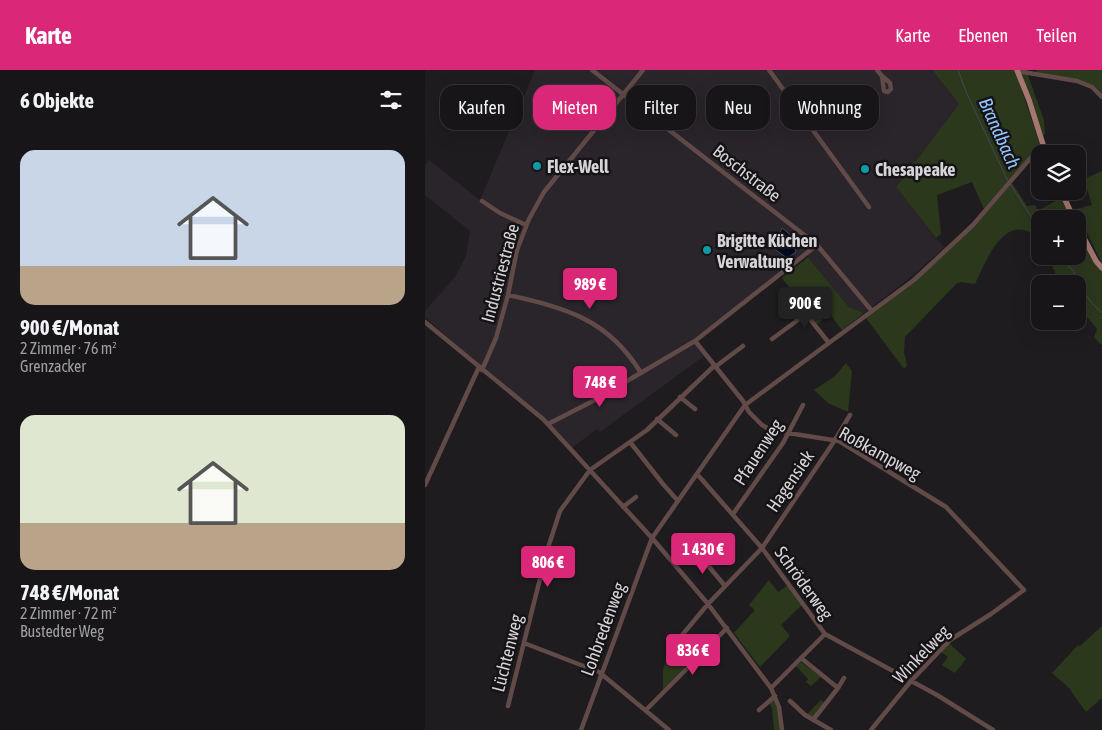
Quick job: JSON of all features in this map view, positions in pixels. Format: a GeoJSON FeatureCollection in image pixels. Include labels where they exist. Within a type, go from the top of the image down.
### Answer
{"type":"FeatureCollection","features":[{"type":"Feature","properties":{"kind":"main road"},"geometry":{"type":"LineString","coordinates":[[1017,70],[1029,100],[1043,145]]}},
{"type":"Feature","properties":{"kind":"main road"},"geometry":{"type":"LineString","coordinates":[[1086,242],[1102,268]]}},
{"type":"Feature","properties":{"kind":"street","name":"Boschstraße"},"geometry":{"type":"LineString","coordinates":[[592,70],[817,244],[872,310]]}},
{"type":"Feature","properties":{"kind":"street","name":"Industriestraße"},"geometry":{"type":"LineString","coordinates":[[425,485],[497,338],[514,262],[526,225],[544,192],[643,70]]}},
{"type":"Feature","properties":{"kind":"street"},"geometry":{"type":"LineString","coordinates":[[769,70],[869,206]]}},
{"type":"Feature","properties":{"kind":"street"},"geometry":{"type":"LineString","coordinates":[[877,70],[882,76]]}},
{"type":"Feature","properties":{"kind":"street"},"geometry":{"type":"LineString","coordinates":[[1017,70],[1077,81],[1092,87],[1102,97]]}},
{"type":"Feature","properties":{"kind":"street","name":"Lohbredenweg"},"geometry":{"type":"LineString","coordinates":[[581,730],[652,538],[745,405],[914,280],[973,225],[1031,157]]}},
{"type":"Feature","properties":{"kind":"street"},"geometry":{"type":"LineString","coordinates":[[481,201],[500,213],[526,225]]}},
{"type":"Feature","properties":{"kind":"street"},"geometry":{"type":"LineString","coordinates":[[548,424],[695,341],[817,244]]}},
{"type":"Feature","properties":{"kind":"street"},"geometry":{"type":"LineString","coordinates":[[508,295],[555,306],[588,320],[601,328],[623,347],[641,372]]}},
{"type":"Feature","properties":{"kind":"street"},"geometry":{"type":"LineString","coordinates":[[797,303],[829,343]]}},
{"type":"Feature","properties":{"kind":"street"},"geometry":{"type":"LineString","coordinates":[[772,339],[806,314]]}},
{"type":"Feature","properties":{"kind":"street"},"geometry":{"type":"LineString","coordinates":[[425,322],[548,424],[652,538],[708,604],[771,688],[782,719],[782,730]]}},
{"type":"Feature","properties":{"kind":"street","name":"Roßkampweg"},"geometry":{"type":"LineString","coordinates":[[695,341],[749,412],[762,425],[788,433],[835,440],[946,507],[1024,590]]}},
{"type":"Feature","properties":{"kind":"street","name":"Lüchtenweg"},"geometry":{"type":"LineString","coordinates":[[508,706],[547,551],[560,511],[590,470],[647,430],[714,366],[743,346]]}},
{"type":"Feature","properties":{"kind":"street"},"geometry":{"type":"LineString","coordinates":[[680,397],[695,409]]}},
{"type":"Feature","properties":{"kind":"street","name":"Pfauenweg"},"geometry":{"type":"LineString","coordinates":[[733,514],[783,443],[803,404]]}},
{"type":"Feature","properties":{"kind":"street","name":"Hagensiek"},"geometry":{"type":"LineString","coordinates":[[690,665],[673,650],[673,646],[708,604],[761,548],[835,440],[849,415]]}},
{"type":"Feature","properties":{"kind":"street"},"geometry":{"type":"LineString","coordinates":[[657,419],[676,435]]}},
{"type":"Feature","properties":{"kind":"street"},"geometry":{"type":"LineString","coordinates":[[630,442],[678,501]]}},
{"type":"Feature","properties":{"kind":"street","name":"Schröderweg"},"geometry":{"type":"LineString","coordinates":[[697,474],[761,548],[825,634],[937,695],[993,730]]}},
{"type":"Feature","properties":{"kind":"street"},"geometry":{"type":"LineString","coordinates":[[623,507],[637,497]]}},
{"type":"Feature","properties":{"kind":"street"},"geometry":{"type":"LineString","coordinates":[[690,556],[704,544]]}},
{"type":"Feature","properties":{"kind":"street"},"geometry":{"type":"LineString","coordinates":[[696,551],[725,586]]}},
{"type":"Feature","properties":{"kind":"street","name":"Winkelweg"},"geometry":{"type":"LineString","coordinates":[[871,730],[911,681],[950,640],[1024,590]]}},
{"type":"Feature","properties":{"kind":"street"},"geometry":{"type":"LineString","coordinates":[[646,710],[727,628]]}},
{"type":"Feature","properties":{"kind":"street"},"geometry":{"type":"LineString","coordinates":[[771,688],[825,634]]}},
{"type":"Feature","properties":{"kind":"street"},"geometry":{"type":"LineString","coordinates":[[524,643],[599,672],[669,730]]}},
{"type":"Feature","properties":{"kind":"street"},"geometry":{"type":"LineString","coordinates":[[801,658],[838,688]]}},
{"type":"Feature","properties":{"kind":"street"},"geometry":{"type":"LineString","coordinates":[[813,720],[844,678]]}},
{"type":"Feature","properties":{"kind":"street"},"geometry":{"type":"LineString","coordinates":[[759,710],[775,696]]}},
{"type":"Feature","properties":{"kind":"street"},"geometry":{"type":"LineString","coordinates":[[790,701],[813,720],[831,730]]}},
{"type":"Feature","properties":{"kind":"shaded area"},"geometry":{"type":"Polygon","coordinates":[[[535,70],[932,70],[959,104],[896,187],[944,248],[911,277],[864,313],[849,307],[805,253],[697,337],[696,346],[704,356],[600,432],[597,429],[572,448],[425,317],[425,311],[455,277],[466,256],[470,231],[425,195],[425,165],[429,160],[480,200],[510,130],[523,130],[523,98],[535,70]]]}},
{"type":"Feature","properties":{"kind":"green space"},"geometry":{"type":"Polygon","coordinates":[[[932,70],[1015,70],[1040,145],[1031,145],[1031,155],[984,209],[972,182],[937,195],[941,234],[936,238],[896,187],[959,104],[932,70]]]}},
{"type":"Feature","properties":{"kind":"green space"},"geometry":{"type":"Polygon","coordinates":[[[1037,70],[1102,70],[1102,93],[1092,85],[1036,73],[1037,70]]]}},
{"type":"Feature","properties":{"kind":"green space"},"geometry":{"type":"Polygon","coordinates":[[[1027,73],[1044,120],[1045,135],[1043,135],[1020,74],[1027,73]]]}},
{"type":"Feature","properties":{"kind":"green space"},"geometry":{"type":"Polygon","coordinates":[[[1102,171],[1102,264],[1086,230],[1086,210],[1076,209],[1092,205],[1086,186],[1086,178],[1102,171]]]}},
{"type":"Feature","properties":{"kind":"green space"},"geometry":{"type":"Polygon","coordinates":[[[1012,183],[1027,206],[1035,205],[1037,209],[1041,209],[1057,200],[1062,200],[1067,210],[1031,210],[1031,233],[1015,230],[1007,233],[993,248],[975,284],[961,282],[956,284],[905,337],[904,352],[907,366],[904,369],[866,318],[914,282],[976,225],[1012,183]]]}},
{"type":"Feature","properties":{"kind":"green space"},"geometry":{"type":"Polygon","coordinates":[[[1086,244],[1102,271],[1102,345],[1094,338],[1097,329],[1086,316],[1086,275],[1056,275],[1052,265],[1086,265],[1086,244]]]}},
{"type":"Feature","properties":{"kind":"green space"},"geometry":{"type":"Polygon","coordinates":[[[808,257],[849,307],[864,313],[842,330],[830,314],[817,324],[782,278],[808,257]]]}},
{"type":"Feature","properties":{"kind":"green space"},"geometry":{"type":"Polygon","coordinates":[[[846,363],[852,371],[848,412],[828,403],[814,390],[835,376],[846,363]]]}},
{"type":"Feature","properties":{"kind":"green space"},"geometry":{"type":"Polygon","coordinates":[[[769,580],[778,592],[788,585],[802,605],[781,625],[790,636],[760,667],[734,633],[755,610],[749,605],[769,580]]]}},
{"type":"Feature","properties":{"kind":"green space"},"geometry":{"type":"Polygon","coordinates":[[[1102,626],[1102,698],[1086,712],[1069,688],[1052,673],[1078,645],[1080,646],[1102,626]]]}},
{"type":"Feature","properties":{"kind":"green space"},"geometry":{"type":"Polygon","coordinates":[[[949,643],[966,659],[955,673],[942,665],[948,657],[941,652],[949,643]]]}},
{"type":"Feature","properties":{"kind":"green space"},"geometry":{"type":"Polygon","coordinates":[[[670,650],[687,665],[663,690],[663,670],[670,650]]]}},
{"type":"Feature","properties":{"kind":"green space"},"geometry":{"type":"Polygon","coordinates":[[[801,662],[821,677],[811,686],[806,682],[808,679],[796,666],[801,662]]]}},
{"type":"Feature","properties":{"kind":"green space"},"geometry":{"type":"Polygon","coordinates":[[[774,699],[780,730],[774,730],[772,708],[769,703],[774,699]]]}},
{"type":"Feature","properties":{"kind":"green space"},"geometry":{"type":"Polygon","coordinates":[[[821,700],[824,702],[812,719],[807,714],[821,700]]]}},
{"type":"Feature","properties":{"kind":"water"},"geometry":{"type":"Polygon","coordinates":[[[782,228],[802,244],[799,248],[780,233],[782,228]]]}},
{"type":"Feature","properties":{"kind":"water"},"geometry":{"type":"Polygon","coordinates":[[[776,236],[795,249],[796,252],[787,258],[769,245],[776,236]]]}},
{"type":"Feature","properties":{"kind":"waterway","name":"Brandbach"},"geometry":{"type":"LineString","coordinates":[[958,70],[967,94],[1007,179],[1031,216]]}},
{"type":"Feature","properties":{"kind":"waterway","name":"Brandbach"},"geometry":{"type":"LineString","coordinates":[[1067,265],[1074,271],[1076,281],[1091,302],[1102,313]]}},
{"type":"Feature","properties":{"kind":"place","name":"Flex-Well"},"geometry":{"type":"Point","coordinates":[537,166]}},
{"type":"Feature","properties":{"kind":"place","name":"Chesapeake"},"geometry":{"type":"Point","coordinates":[865,169]}},
{"type":"Feature","properties":{"kind":"place","name":"Brigitte Küchen Verwaltung"},"geometry":{"type":"Point","coordinates":[707,250]}}]}
